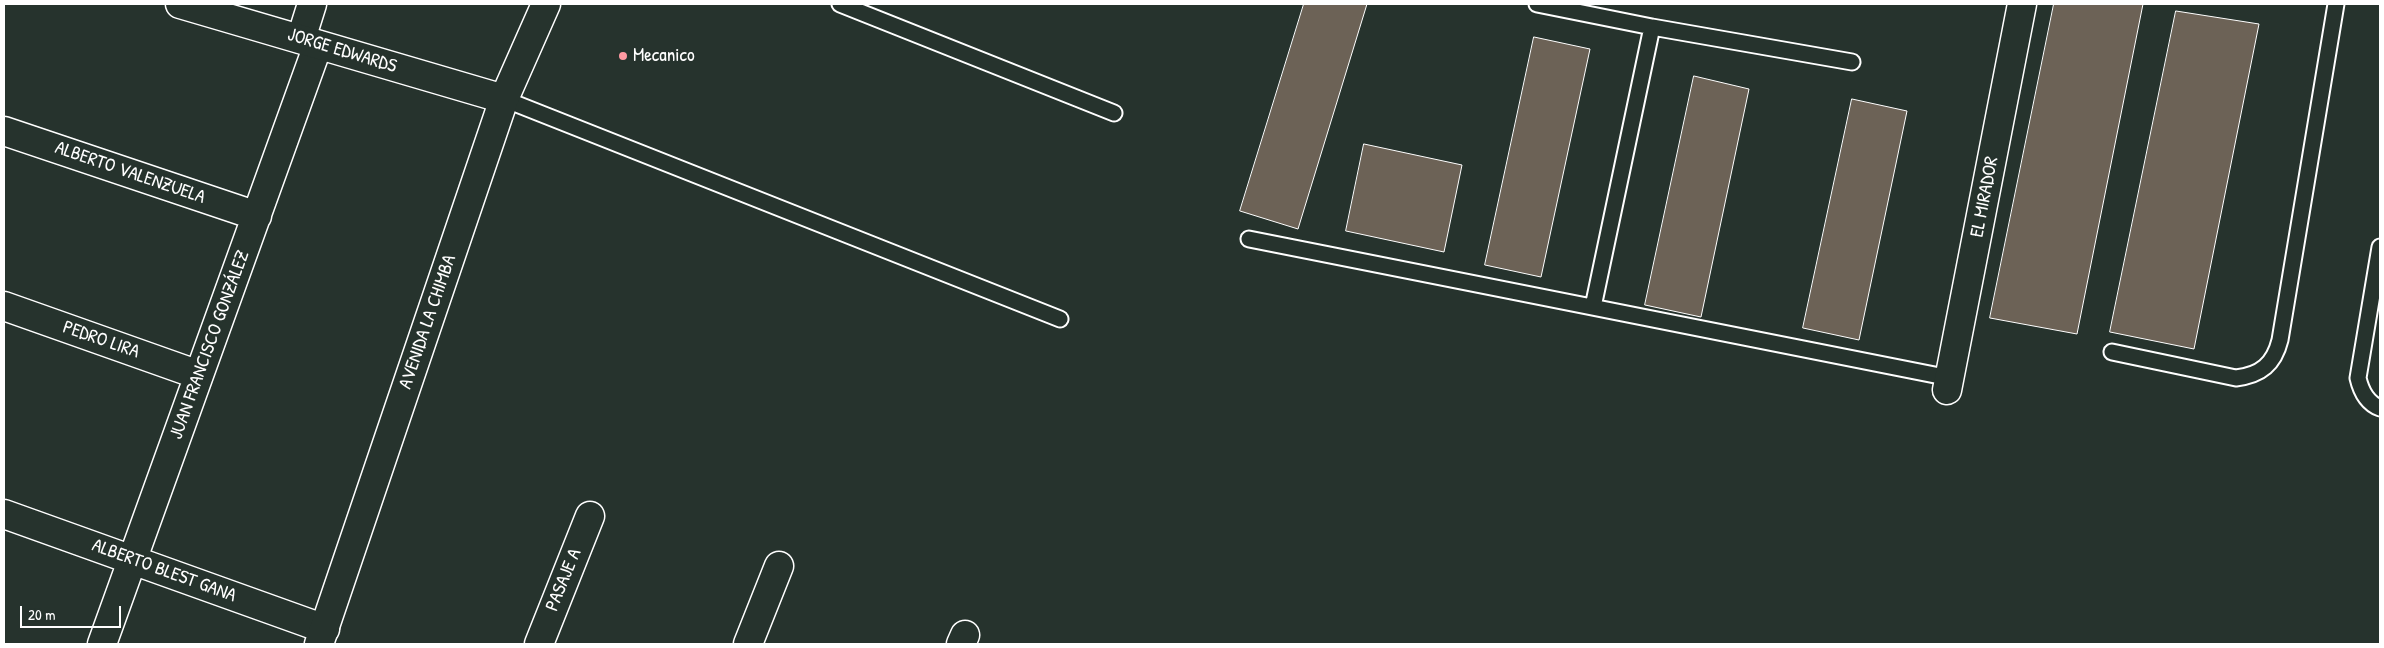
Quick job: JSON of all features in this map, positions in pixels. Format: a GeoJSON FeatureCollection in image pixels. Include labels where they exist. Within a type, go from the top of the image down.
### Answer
{"type":"FeatureCollection","features":[{"type":"Feature","properties":{"kind":"street","name":"JORGE EDWARDS"},"geometry":{"type":"LineString","coordinates":[[180,4],[504,99]]}},
{"type":"Feature","properties":{"kind":"street","name":"JUAN FRANCISCO GONZÁLEZ"},"geometry":{"type":"LineString","coordinates":[[102,644],[256,216],[309,42],[312,4]]}},
{"type":"Feature","properties":{"kind":"street","name":"AVENIDA LA CHIMBA"},"geometry":{"type":"LineString","coordinates":[[322,636],[504,99],[546,4]]}},
{"type":"Feature","properties":{"kind":"street","name":"EL MIRADOR"},"geometry":{"type":"LineString","coordinates":[[1949,384],[2022,4]]}},
{"type":"Feature","properties":{"kind":"street","name":"ALBERTO VALENZUELA"},"geometry":{"type":"LineString","coordinates":[[4,131],[256,216]]}},
{"type":"Feature","properties":{"kind":"street","name":"PEDRO LIRA"},"geometry":{"type":"LineString","coordinates":[[4,306],[199,375]]}},
{"type":"Feature","properties":{"kind":"street","name":"ALBERTO BLEST GANA"},"geometry":{"type":"LineString","coordinates":[[4,514],[133,560],[322,636]]}},
{"type":"Feature","properties":{"kind":"street","name":"PASAJE A"},"geometry":{"type":"LineString","coordinates":[[539,644],[590,516]]}},
{"type":"Feature","properties":{"kind":"street"},"geometry":{"type":"LineString","coordinates":[[748,644],[780,566]]}},
{"type":"Feature","properties":{"kind":"lane"},"geometry":{"type":"LineString","coordinates":[[840,4],[1114,113]]}},
{"type":"Feature","properties":{"kind":"lane"},"geometry":{"type":"LineString","coordinates":[[1537,4],[1652,27],[1852,62]]}},
{"type":"Feature","properties":{"kind":"lane"},"geometry":{"type":"LineString","coordinates":[[2112,352],[2236,378],[2260,372],[2270,363],[2280,340],[2336,4]]}},
{"type":"Feature","properties":{"kind":"lane"},"geometry":{"type":"LineString","coordinates":[[1592,307],[1652,27]]}},
{"type":"Feature","properties":{"kind":"lane"},"geometry":{"type":"LineString","coordinates":[[504,99],[1060,319]]}},
{"type":"Feature","properties":{"kind":"lane"},"geometry":{"type":"LineString","coordinates":[[1249,239],[1592,307],[1949,384]]}},
{"type":"Feature","properties":{"kind":"lane"},"geometry":{"type":"LineString","coordinates":[[2380,247],[2358,378],[2361,389],[2367,399],[2380,408]]}},
{"type":"Feature","properties":{"kind":"building"},"geometry":{"type":"Polygon","coordinates":[[[1304,4],[1367,4],[1298,229],[1240,211],[1304,4]]]}},
{"type":"Feature","properties":{"kind":"building"},"geometry":{"type":"Polygon","coordinates":[[[2054,4],[2143,4],[2077,334],[1990,318],[2054,4]]]}},
{"type":"Feature","properties":{"kind":"building"},"geometry":{"type":"Polygon","coordinates":[[[2176,11],[2259,24],[2194,349],[2110,332],[2176,11]]]}},
{"type":"Feature","properties":{"kind":"building"},"geometry":{"type":"Polygon","coordinates":[[[1534,37],[1590,49],[1541,277],[1485,265],[1534,37]]]}},
{"type":"Feature","properties":{"kind":"building"},"geometry":{"type":"Polygon","coordinates":[[[1694,76],[1749,89],[1701,317],[1645,305],[1694,76]]]}},
{"type":"Feature","properties":{"kind":"building"},"geometry":{"type":"Polygon","coordinates":[[[1852,99],[1907,111],[1859,340],[1803,328],[1852,99]]]}},
{"type":"Feature","properties":{"kind":"building"},"geometry":{"type":"Polygon","coordinates":[[[1364,144],[1462,165],[1444,252],[1346,231],[1364,144]]]}},
{"type":"Feature","properties":{"kind":"place","name":"Mecanico"},"geometry":{"type":"Point","coordinates":[623,56]}}]}
